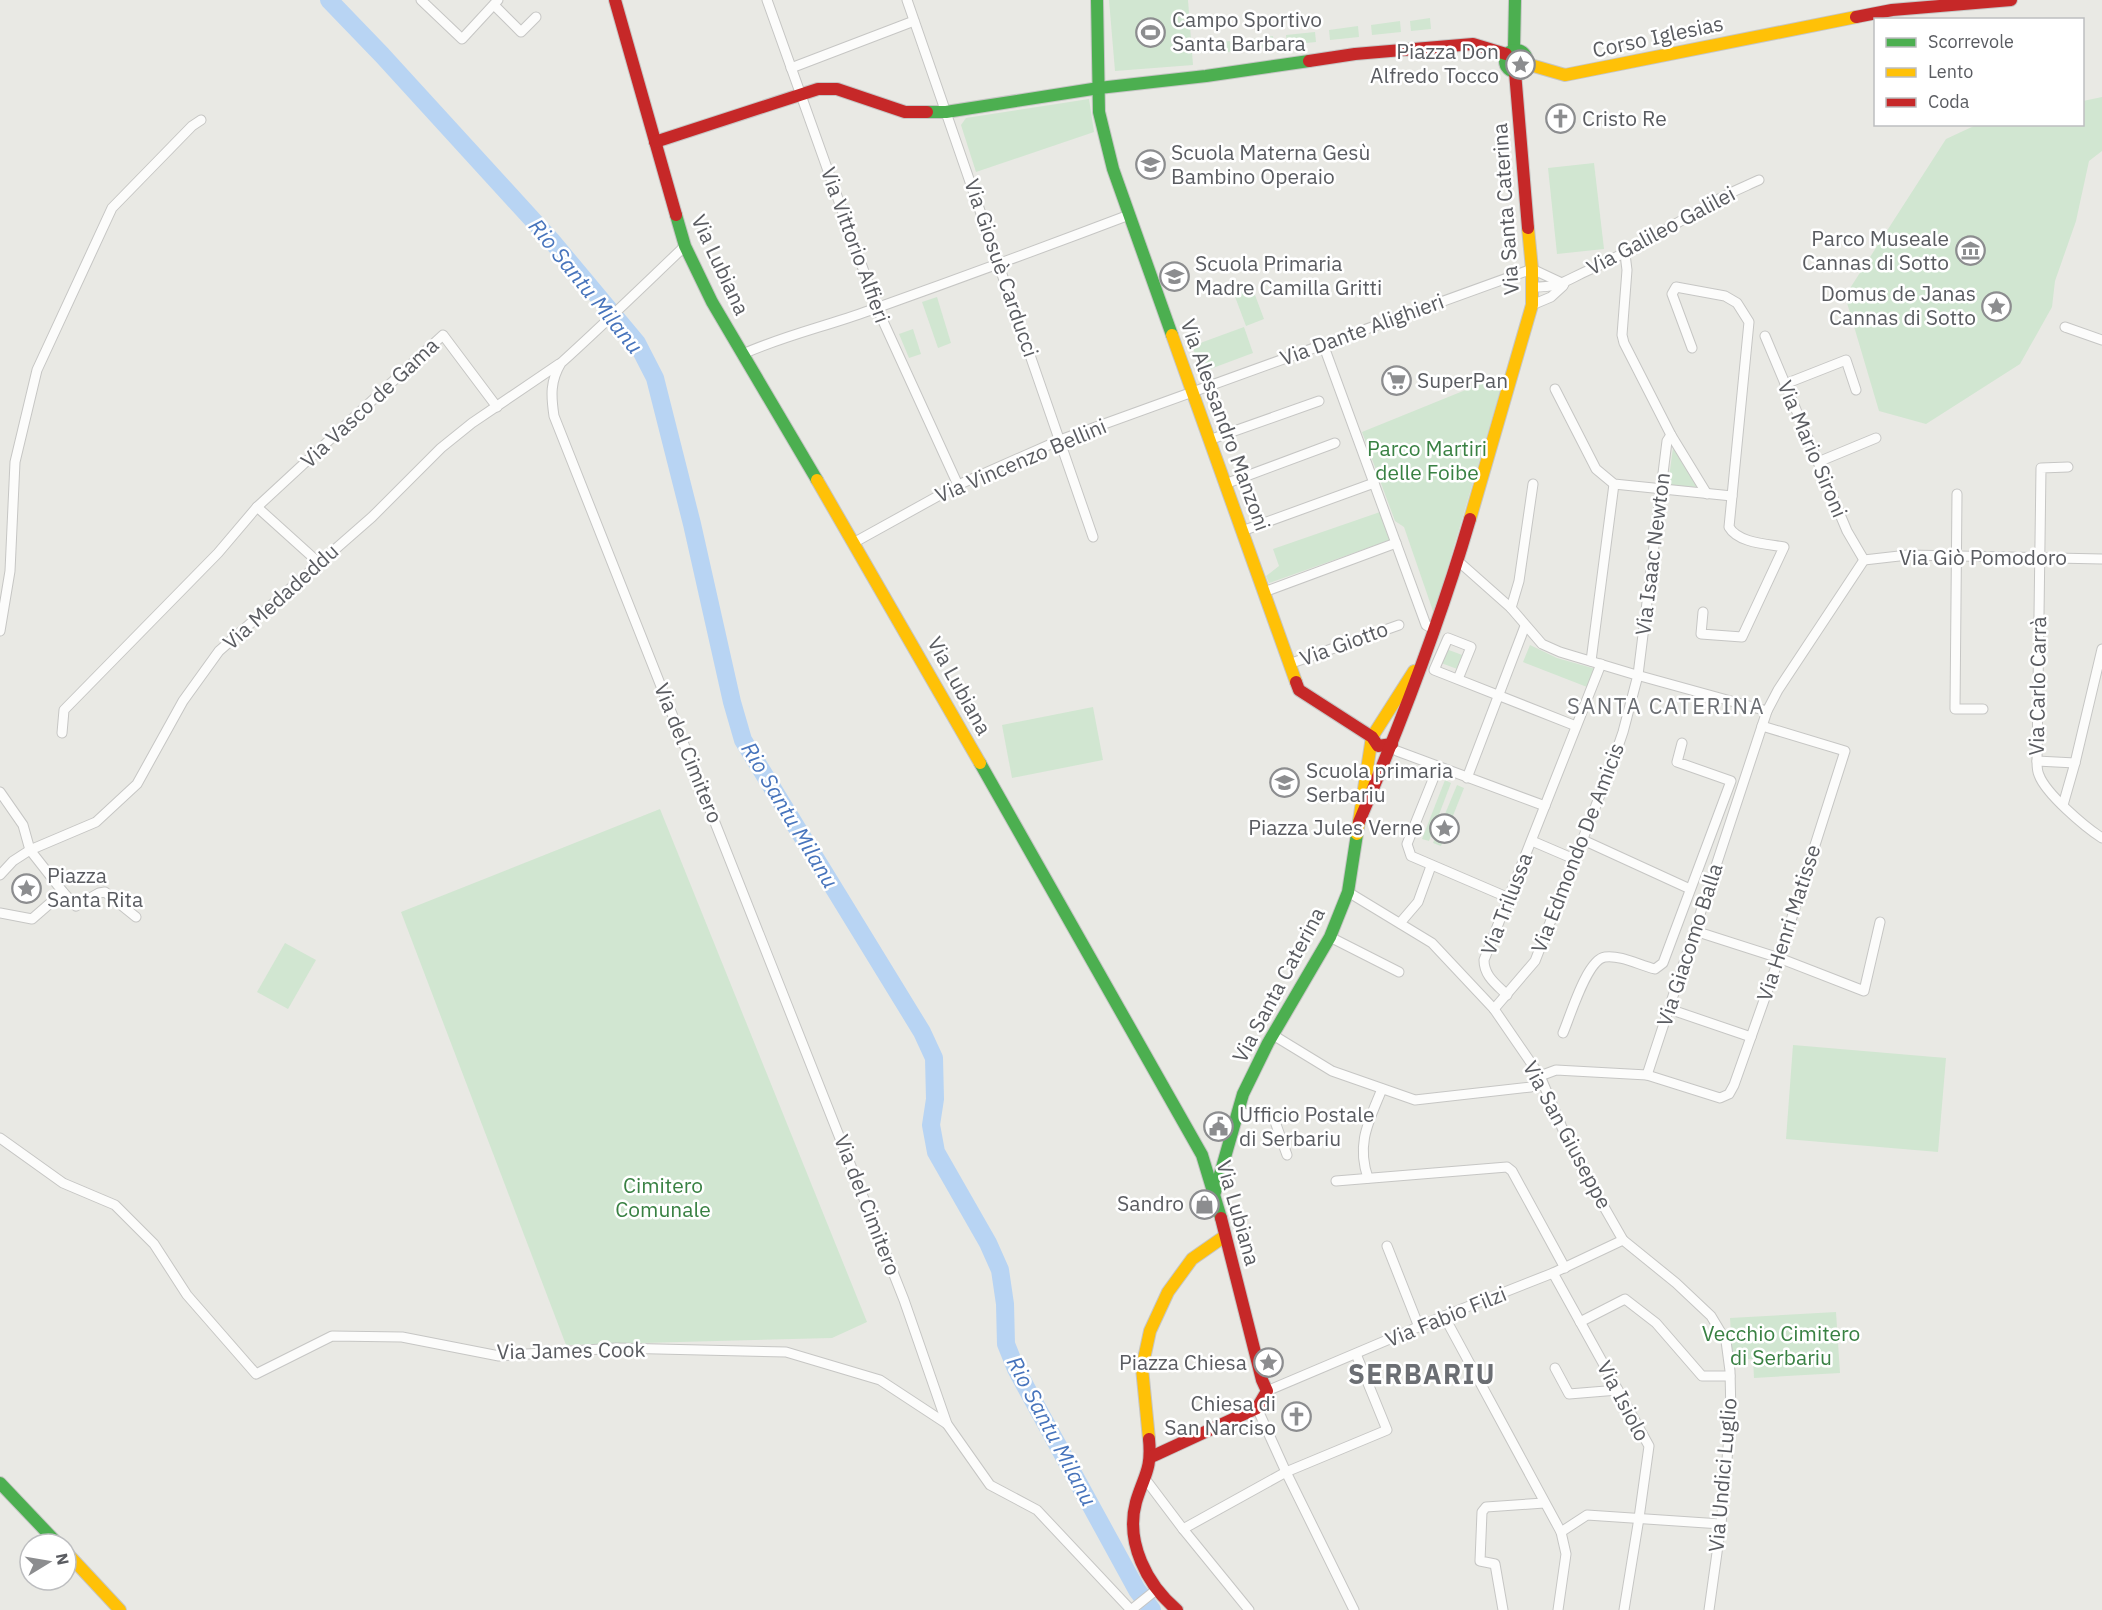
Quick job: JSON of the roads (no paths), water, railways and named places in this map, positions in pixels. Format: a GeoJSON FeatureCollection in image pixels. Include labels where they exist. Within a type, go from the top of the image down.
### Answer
{"type":"FeatureCollection","features":[{"type":"Feature","properties":{"kind":"street"},"geometry":{"type":"LineString","coordinates":[[421,0],[462,39],[496,2],[521,32],[536,17]]}},
{"type":"Feature","properties":{"kind":"street","name":"Via Lubiana"},"geometry":{"type":"LineString","coordinates":[[615,0],[685,246],[712,302],[855,542],[1202,1155],[1215,1192],[1262,1380],[1267,1391]]}},
{"type":"Feature","properties":{"kind":"street","name":"Via Vittorio Alfieri"},"geometry":{"type":"LineString","coordinates":[[767,0],[877,308],[958,485]]}},
{"type":"Feature","properties":{"kind":"street","name":"Via Giosuè Carducci"},"geometry":{"type":"LineString","coordinates":[[907,0],[1093,537]]}},
{"type":"Feature","properties":{"kind":"street","name":"Via Alessandro Manzoni"},"geometry":{"type":"LineString","coordinates":[[1097,0],[1099,112],[1103,134],[1129,215],[1289,664],[1299,690],[1372,737]]}},
{"type":"Feature","properties":{"kind":"street"},"geometry":{"type":"LineString","coordinates":[[655,142],[818,89],[837,89],[905,112],[946,112],[1099,88],[1206,76],[1355,54],[1473,44],[1510,52],[1525,53],[1527,64],[1522,70],[1515,72],[1505,64],[1510,52],[1515,0]]}},
{"type":"Feature","properties":{"kind":"street","name":"Corso Iglesias"},"geometry":{"type":"LineString","coordinates":[[1527,64],[1565,75],[1892,10],[2011,0]]}},
{"type":"Feature","properties":{"kind":"street"},"geometry":{"type":"LineString","coordinates":[[791,68],[914,21]]}},
{"type":"Feature","properties":{"kind":"street","name":"Via Santa Caterina"},"geometry":{"type":"LineString","coordinates":[[1359,822],[1394,747],[1458,561],[1532,305],[1532,268],[1515,72]]}},
{"type":"Feature","properties":{"kind":"street"},"geometry":{"type":"LineString","coordinates":[[0,631],[10,571],[15,462],[37,370],[112,208],[192,126],[201,120]]}},
{"type":"Feature","properties":{"kind":"street","name":"Via Galileo Galilei"},"geometry":{"type":"LineString","coordinates":[[1533,288],[1564,284],[1578,275],[1625,254],[1716,200],[1759,180]]}},
{"type":"Feature","properties":{"kind":"street"},"geometry":{"type":"LineString","coordinates":[[743,354],[760,346],[999,265],[1129,215]]}},
{"type":"Feature","properties":{"kind":"street","name":"Via del Cimitero"},"geometry":{"type":"LineString","coordinates":[[685,246],[666,261],[624,305],[561,363],[554,375],[551,387],[554,416],[904,1300],[947,1424]]}},
{"type":"Feature","properties":{"kind":"street"},"geometry":{"type":"LineString","coordinates":[[1625,254],[1627,270],[1622,335],[1671,435],[1707,495]]}},
{"type":"Feature","properties":{"kind":"street","name":"Via Galileo Galilei"},"geometry":{"type":"LineString","coordinates":[[1532,268],[1564,284]]}},
{"type":"Feature","properties":{"kind":"street","name":"Via Dante Alighieri"},"geometry":{"type":"LineString","coordinates":[[1193,392],[1532,268]]}},
{"type":"Feature","properties":{"kind":"street","name":"Via Galileo Galilei"},"geometry":{"type":"LineString","coordinates":[[1532,305],[1551,297],[1564,284]]}},
{"type":"Feature","properties":{"kind":"street"},"geometry":{"type":"LineString","coordinates":[[1692,348],[1672,294],[1676,287],[1725,296],[1737,303],[1749,322],[1729,527],[1733,534],[1784,547],[1742,637],[1701,633],[1703,612]]}},
{"type":"Feature","properties":{"kind":"street"},"geometry":{"type":"LineString","coordinates":[[2065,327],[2102,340]]}},
{"type":"Feature","properties":{"kind":"street","name":"Via Vasco de Gama"},"geometry":{"type":"LineString","coordinates":[[62,733],[64,710],[218,553],[257,507],[443,335],[497,407]]}},
{"type":"Feature","properties":{"kind":"street","name":"Via Mario Sironi"},"geometry":{"type":"LineString","coordinates":[[1765,336],[1847,531],[1864,560]]}},
{"type":"Feature","properties":{"kind":"street"},"geometry":{"type":"LineString","coordinates":[[1323,344],[1426,625],[1433,629]]}},
{"type":"Feature","properties":{"kind":"street"},"geometry":{"type":"LineString","coordinates":[[1785,384],[1846,360],[1856,390]]}},
{"type":"Feature","properties":{"kind":"street","name":"Via Medadeddu"},"geometry":{"type":"LineString","coordinates":[[0,875],[13,861],[30,850],[96,822],[137,784],[183,701],[219,651],[372,517],[441,448],[561,363]]}},
{"type":"Feature","properties":{"kind":"street"},"geometry":{"type":"LineString","coordinates":[[1555,389],[1596,469],[1614,484],[1732,496]]}},
{"type":"Feature","properties":{"kind":"street","name":"Via Vincenzo Bellini"},"geometry":{"type":"LineString","coordinates":[[855,542],[958,485],[1060,440],[1193,392]]}},
{"type":"Feature","properties":{"kind":"street"},"geometry":{"type":"LineString","coordinates":[[1209,441],[1319,401]]}},
{"type":"Feature","properties":{"kind":"street","name":"Via Isaac Newton"},"geometry":{"type":"LineString","coordinates":[[1638,675],[1667,441],[1671,435]]}},
{"type":"Feature","properties":{"kind":"street"},"geometry":{"type":"LineString","coordinates":[[1818,462],[1876,438]]}},
{"type":"Feature","properties":{"kind":"street"},"geometry":{"type":"LineString","coordinates":[[1225,484],[1335,443]]}},
{"type":"Feature","properties":{"kind":"street","name":"Via Carlo Carrà"},"geometry":{"type":"LineString","coordinates":[[2068,467],[2041,468],[2038,775],[2062,805],[2083,825],[2102,838]]}},
{"type":"Feature","properties":{"kind":"street"},"geometry":{"type":"LineString","coordinates":[[1242,531],[1374,483]]}},
{"type":"Feature","properties":{"kind":"street"},"geometry":{"type":"LineString","coordinates":[[1511,608],[1519,581],[1533,484]]}},
{"type":"Feature","properties":{"kind":"street","name":"Via Trilussa"},"geometry":{"type":"LineString","coordinates":[[1507,995],[1489,978],[1484,968],[1484,960],[1576,726],[1596,662],[1614,484]]}},
{"type":"Feature","properties":{"kind":"street"},"geometry":{"type":"LineString","coordinates":[[1957,495],[1955,709],[1983,709]]}},
{"type":"Feature","properties":{"kind":"street"},"geometry":{"type":"LineString","coordinates":[[257,507],[318,562]]}},
{"type":"Feature","properties":{"kind":"street"},"geometry":{"type":"LineString","coordinates":[[1264,592],[1396,543]]}},
{"type":"Feature","properties":{"kind":"street","name":"Via Giò Pomodoro"},"geometry":{"type":"LineString","coordinates":[[1864,560],[1908,555],[2102,559]]}},
{"type":"Feature","properties":{"kind":"street","name":"Via Giacomo Balla"},"geometry":{"type":"LineString","coordinates":[[1647,1075],[1767,711],[1778,690],[1864,560]]}},
{"type":"Feature","properties":{"kind":"street"},"geometry":{"type":"LineString","coordinates":[[1458,561],[1511,608],[1542,644],[1638,675],[1767,711]]}},
{"type":"Feature","properties":{"kind":"street","name":"Via Giotto"},"geometry":{"type":"LineString","coordinates":[[1289,664],[1398,625]]}},
{"type":"Feature","properties":{"kind":"street"},"geometry":{"type":"LineString","coordinates":[[1467,778],[1525,626]]}},
{"type":"Feature","properties":{"kind":"street"},"geometry":{"type":"LineString","coordinates":[[1458,679],[1472,647],[1448,638],[1434,670],[1576,726]]}},
{"type":"Feature","properties":{"kind":"street"},"geometry":{"type":"LineString","coordinates":[[2062,805],[2075,763],[2102,649]]}},
{"type":"Feature","properties":{"kind":"street","name":"Via Santa Caterina"},"geometry":{"type":"LineString","coordinates":[[1215,1192],[1243,1094],[1330,936],[1348,892],[1350,858],[1359,822],[1372,737],[1426,652]]}},
{"type":"Feature","properties":{"kind":"street","name":"Via Edmondo De Amicis"},"geometry":{"type":"LineString","coordinates":[[1494,1009],[1535,961],[1611,767],[1638,675]]}},
{"type":"Feature","properties":{"kind":"street","name":"Via Henri Matisse"},"geometry":{"type":"LineString","coordinates":[[1647,1075],[1720,1098],[1729,1094],[1779,958],[1845,751],[1762,726]]}},
{"type":"Feature","properties":{"kind":"street"},"geometry":{"type":"LineString","coordinates":[[1372,737],[1378,746],[1394,747],[1438,767],[1545,806]]}},
{"type":"Feature","properties":{"kind":"street"},"geometry":{"type":"LineString","coordinates":[[1563,1033],[1591,966],[1601,958],[1614,957],[1655,969],[1663,963],[1731,781],[1677,762],[1682,743]]}},
{"type":"Feature","properties":{"kind":"street"},"geometry":{"type":"LineString","coordinates":[[2037,761],[2075,763]]}},
{"type":"Feature","properties":{"kind":"street"},"geometry":{"type":"LineString","coordinates":[[1438,767],[1407,844],[1411,856],[1509,898]]}},
{"type":"Feature","properties":{"kind":"street"},"geometry":{"type":"LineString","coordinates":[[0,792],[23,825],[30,850],[76,906],[105,892],[136,917]]}},
{"type":"Feature","properties":{"kind":"street"},"geometry":{"type":"LineString","coordinates":[[1583,840],[1690,889]]}},
{"type":"Feature","properties":{"kind":"street","name":"Via Trilussa"},"geometry":{"type":"LineString","coordinates":[[1532,841],[1574,859]]}},
{"type":"Feature","properties":{"kind":"street"},"geometry":{"type":"LineString","coordinates":[[1400,923],[1418,902],[1431,866]]}},
{"type":"Feature","properties":{"kind":"street"},"geometry":{"type":"LineString","coordinates":[[0,913],[32,919],[63,892]]}},
{"type":"Feature","properties":{"kind":"street","name":"Via San Giuseppe"},"geometry":{"type":"LineString","coordinates":[[1348,892],[1432,943],[1494,1009],[1540,1076],[1572,1150],[1623,1240]]}},
{"type":"Feature","properties":{"kind":"street"},"geometry":{"type":"LineString","coordinates":[[1695,931],[1779,958],[1864,991],[1880,922]]}},
{"type":"Feature","properties":{"kind":"street"},"geometry":{"type":"LineString","coordinates":[[1330,936],[1399,972]]}},
{"type":"Feature","properties":{"kind":"street"},"geometry":{"type":"LineString","coordinates":[[1669,1009],[1751,1037]]}},
{"type":"Feature","properties":{"kind":"street"},"geometry":{"type":"LineString","coordinates":[[1274,1035],[1332,1071],[1415,1100],[1531,1087],[1540,1076],[1556,1070],[1647,1075]]}},
{"type":"Feature","properties":{"kind":"street"},"geometry":{"type":"LineString","coordinates":[[1368,1178],[1362,1153],[1363,1138],[1382,1089]]}},
{"type":"Feature","properties":{"kind":"street"},"geometry":{"type":"LineString","coordinates":[[1238,1113],[1273,1116],[1287,1155]]}},
{"type":"Feature","properties":{"kind":"street","name":"Via James Cook"},"geometry":{"type":"LineString","coordinates":[[0,1138],[63,1183],[115,1205],[154,1244],[187,1295],[256,1374],[332,1336],[402,1337],[499,1356],[616,1347],[786,1352],[880,1380],[947,1424]]}},
{"type":"Feature","properties":{"kind":"street"},"geometry":{"type":"LineString","coordinates":[[1207,1170],[1223,1164]]}},
{"type":"Feature","properties":{"kind":"street"},"geometry":{"type":"LineString","coordinates":[[1336,1181],[1507,1167],[1512,1172],[1565,1268]]}},
{"type":"Feature","properties":{"kind":"street"},"geometry":{"type":"LineString","coordinates":[[1177,1610],[1153,1592],[1137,1549],[1133,1522],[1134,1509],[1146,1480],[1151,1457],[1142,1368],[1150,1331],[1168,1292],[1192,1259],[1225,1236]]}},
{"type":"Feature","properties":{"kind":"street","name":"Via Fabio Filzi"},"geometry":{"type":"LineString","coordinates":[[1267,1391],[1565,1268],[1623,1240]]}},
{"type":"Feature","properties":{"kind":"street","name":"Via Undici Luglio"},"geometry":{"type":"LineString","coordinates":[[1623,1240],[1676,1283],[1711,1316],[1726,1341],[1731,1416],[1721,1524],[1709,1610]]}},
{"type":"Feature","properties":{"kind":"street"},"geometry":{"type":"LineString","coordinates":[[1387,1246],[1419,1327]]}},
{"type":"Feature","properties":{"kind":"street","name":"Via Isiolo"},"geometry":{"type":"LineString","coordinates":[[1552,1273],[1648,1446],[1624,1610]]}},
{"type":"Feature","properties":{"kind":"street"},"geometry":{"type":"LineString","coordinates":[[1580,1322],[1625,1299],[1656,1323],[1702,1376],[1730,1376]]}},
{"type":"Feature","properties":{"kind":"street"},"geometry":{"type":"LineString","coordinates":[[1444,1316],[1561,1532],[1566,1554],[1558,1610]]}},
{"type":"Feature","properties":{"kind":"street"},"geometry":{"type":"LineString","coordinates":[[1183,1529],[1286,1472],[1387,1430],[1356,1354]]}},
{"type":"Feature","properties":{"kind":"street"},"geometry":{"type":"LineString","coordinates":[[1555,1368],[1569,1394],[1618,1390]]}},
{"type":"Feature","properties":{"kind":"street"},"geometry":{"type":"LineString","coordinates":[[1151,1457],[1257,1408],[1267,1391]]}},
{"type":"Feature","properties":{"kind":"street"},"geometry":{"type":"LineString","coordinates":[[1257,1408],[1354,1610]]}},
{"type":"Feature","properties":{"kind":"street"},"geometry":{"type":"LineString","coordinates":[[947,1424],[990,1485],[1037,1510],[1133,1609],[1153,1592]]}},
{"type":"Feature","properties":{"kind":"street"},"geometry":{"type":"LineString","coordinates":[[1146,1480],[1249,1610]]}},
{"type":"Feature","properties":{"kind":"street"},"geometry":{"type":"LineString","coordinates":[[0,1483],[47,1532]]}},
{"type":"Feature","properties":{"kind":"street"},"geometry":{"type":"LineString","coordinates":[[1503,1610],[1495,1564],[1480,1561],[1482,1512],[1486,1507],[1544,1503]]}},
{"type":"Feature","properties":{"kind":"street"},"geometry":{"type":"LineString","coordinates":[[1561,1532],[1587,1515],[1721,1524]]}},
{"type":"Feature","properties":{"kind":"street"},"geometry":{"type":"LineString","coordinates":[[78,1565],[120,1610]]}},
{"type":"Feature","properties":{"kind":"waterway","name":"Rio Santu Milanu"},"geometry":{"type":"LineString","coordinates":[[329,0],[551,240],[637,343],[655,378],[743,740],[922,1032],[934,1058],[935,1099],[931,1125],[936,1152],[988,1243],[1000,1270],[1005,1304],[1006,1344],[1016,1369],[1137,1590],[1152,1610]]}},
{"type":"Feature","properties":{"kind":"place","name":"Campo Sportivo Santa Barbara"},"geometry":{"type":"Point","coordinates":[1151,32]}},
{"type":"Feature","properties":{"kind":"place","name":"Piazza Don Alfredo Tocco"},"geometry":{"type":"Point","coordinates":[1520,64]}},
{"type":"Feature","properties":{"kind":"place","name":"Cristo Re"},"geometry":{"type":"Point","coordinates":[1561,119]}},
{"type":"Feature","properties":{"kind":"place","name":"Scuola Materna Gesù Bambino Operaio"},"geometry":{"type":"Point","coordinates":[1150,165]}},
{"type":"Feature","properties":{"kind":"place","name":"Parco Museale Cannas di Sotto"},"geometry":{"type":"Point","coordinates":[1970,251]}},
{"type":"Feature","properties":{"kind":"place","name":"Scuola Primaria Madre Camilla Gritti"},"geometry":{"type":"Point","coordinates":[1174,276]}},
{"type":"Feature","properties":{"kind":"place","name":"Domus de Janas Cannas di Sotto"},"geometry":{"type":"Point","coordinates":[1997,306]}},
{"type":"Feature","properties":{"kind":"place","name":"SuperPan"},"geometry":{"type":"Point","coordinates":[1396,381]}},
{"type":"Feature","properties":{"kind":"place","name":"Scuola primaria Serbariu"},"geometry":{"type":"Point","coordinates":[1285,783]}},
{"type":"Feature","properties":{"kind":"place","name":"Piazza Jules Verne"},"geometry":{"type":"Point","coordinates":[1444,828]}},
{"type":"Feature","properties":{"kind":"place","name":"Piazza Santa Rita"},"geometry":{"type":"Point","coordinates":[26,888]}},
{"type":"Feature","properties":{"kind":"place","name":"Ufficio Postale di Serbariu"},"geometry":{"type":"Point","coordinates":[1218,1127]}},
{"type":"Feature","properties":{"kind":"place","name":"Sandro"},"geometry":{"type":"Point","coordinates":[1205,1204]}},
{"type":"Feature","properties":{"kind":"place","name":"Piazza Chiesa"},"geometry":{"type":"Point","coordinates":[1268,1363]}},
{"type":"Feature","properties":{"kind":"place","name":"Chiesa di San Narciso"},"geometry":{"type":"Point","coordinates":[1297,1416]}},
{"type":"Feature","properties":{"kind":"district","name":"SANTA CATERINA"},"geometry":{"type":"Point","coordinates":[1666,706]}},
{"type":"Feature","properties":{"kind":"district","name":"SERBARIU"},"geometry":{"type":"Point","coordinates":[1422,1375]}},
{"type":"Feature","properties":{"kind":"park label","name":"Parco Martiri delle Foibe"},"geometry":{"type":"Point","coordinates":[1427,461]}},
{"type":"Feature","properties":{"kind":"park label","name":"Cimitero Comunale"},"geometry":{"type":"Point","coordinates":[663,1198]}},
{"type":"Feature","properties":{"kind":"park label","name":"Vecchio Cimitero di Serbariu"},"geometry":{"type":"Point","coordinates":[1781,1346]}}]}
